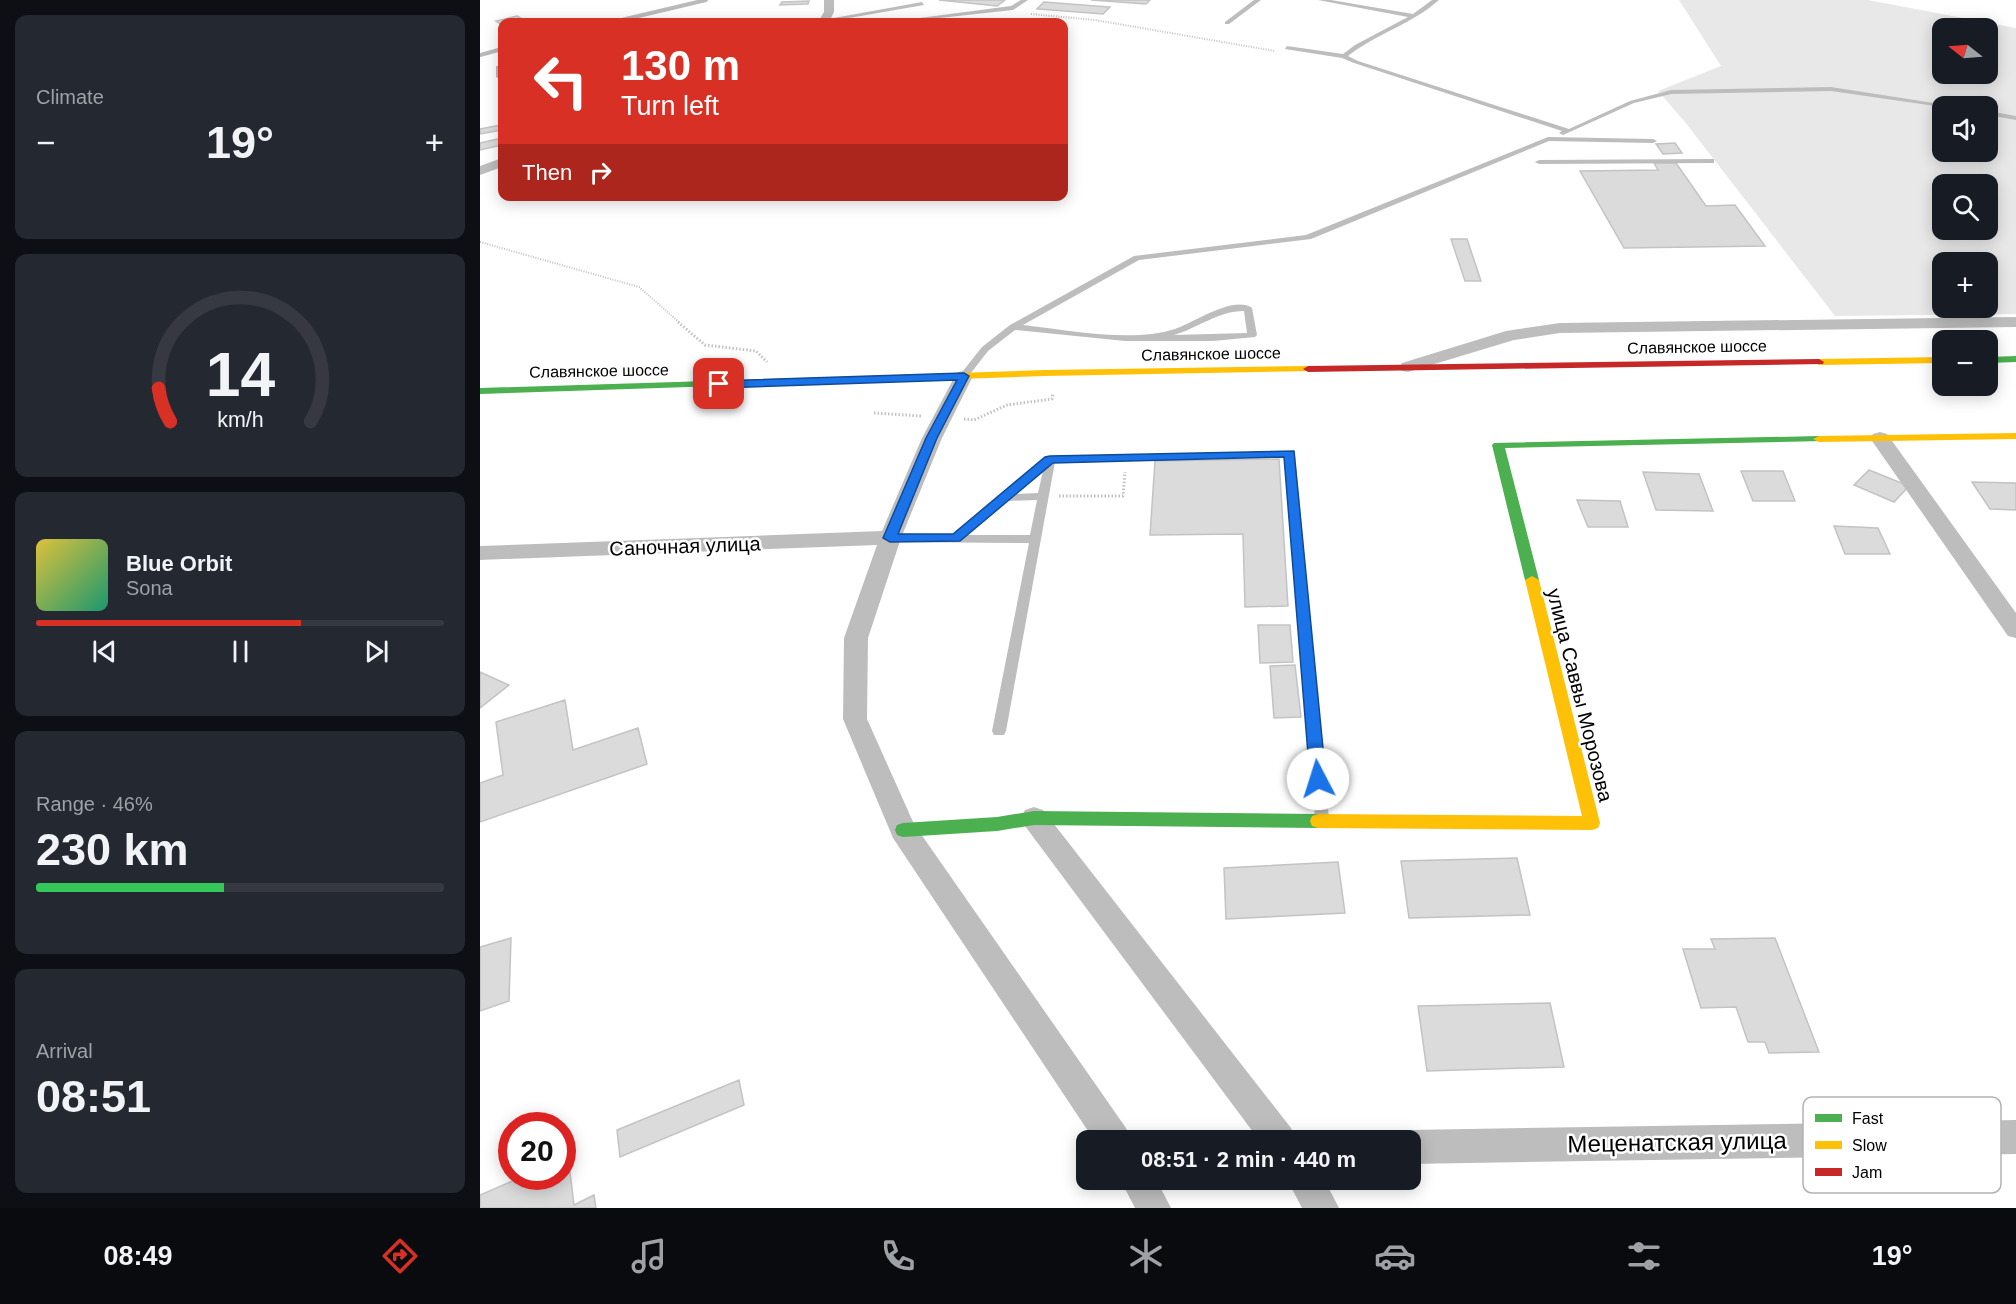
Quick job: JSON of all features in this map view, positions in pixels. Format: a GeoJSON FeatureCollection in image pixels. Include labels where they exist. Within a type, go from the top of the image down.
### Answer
{"type":"FeatureCollection","features":[{"type":"Feature","properties":{"kind":"main road"},"geometry":{"type":"LineString","coordinates":[[1998,360],[2016,359]]}},
{"type":"Feature","properties":{"kind":"main road","name":"Славянское шоссе"},"geometry":{"type":"LineString","coordinates":[[480,391],[964,376],[1932,360]]}},
{"type":"Feature","properties":{"kind":"main road","name":"улица Саввы Морозова"},"geometry":{"type":"LineString","coordinates":[[903,830],[997,824],[1034,818],[1592,823],[1498,445],[2016,436]]}},
{"type":"Feature","properties":{"kind":"street"},"geometry":{"type":"LineString","coordinates":[[826,18],[829,0]]}},
{"type":"Feature","properties":{"kind":"street"},"geometry":{"type":"LineString","coordinates":[[480,171],[498,164]]}},
{"type":"Feature","properties":{"kind":"street"},"geometry":{"type":"LineString","coordinates":[[1408,367],[1512,335],[1560,328],[2016,322]]}},
{"type":"Feature","properties":{"kind":"street"},"geometry":{"type":"LineString","coordinates":[[964,376],[932,438],[890,538],[856,638],[855,719],[903,830],[1107,1130]]}},
{"type":"Feature","properties":{"kind":"street"},"geometry":{"type":"LineString","coordinates":[[1880,438],[2016,630]]}},
{"type":"Feature","properties":{"kind":"street","name":"Саночная улица"},"geometry":{"type":"LineString","coordinates":[[480,554],[890,538]]}},
{"type":"Feature","properties":{"kind":"street"},"geometry":{"type":"LineString","coordinates":[[1034,818],[1271,1130]]}},
{"type":"Feature","properties":{"kind":"street","name":"Меценатская улица"},"geometry":{"type":"LineString","coordinates":[[2001,1137],[2016,1137]]}},
{"type":"Feature","properties":{"kind":"street","name":"Меценатская улица"},"geometry":{"type":"LineString","coordinates":[[1421,1147],[1803,1141]]}},
{"type":"Feature","properties":{"kind":"street"},"geometry":{"type":"LineString","coordinates":[[1143,1190],[1154,1208]]}},
{"type":"Feature","properties":{"kind":"street"},"geometry":{"type":"LineString","coordinates":[[1311,1190],[1322,1208]]}},
{"type":"Feature","properties":{"kind":"lane"},"geometry":{"type":"LineString","coordinates":[[928,18],[1013,8],[1025,0]]}},
{"type":"Feature","properties":{"kind":"lane"},"geometry":{"type":"LineString","coordinates":[[1227,23],[1258,0]]}},
{"type":"Feature","properties":{"kind":"lane"},"geometry":{"type":"LineString","coordinates":[[1321,0],[1414,16]]}},
{"type":"Feature","properties":{"kind":"lane"},"geometry":{"type":"LineString","coordinates":[[1344,56],[1357,46],[1414,16],[1436,0]]}},
{"type":"Feature","properties":{"kind":"lane"},"geometry":{"type":"LineString","coordinates":[[842,18],[922,4]]}},
{"type":"Feature","properties":{"kind":"lane"},"geometry":{"type":"LineString","coordinates":[[876,12],[899,18]]}},
{"type":"Feature","properties":{"kind":"lane"},"geometry":{"type":"LineString","coordinates":[[1287,48],[1344,56],[1356,62],[1569,131]]}},
{"type":"Feature","properties":{"kind":"lane"},"geometry":{"type":"LineString","coordinates":[[964,376],[985,349],[1014,327],[1137,258],[1308,237],[1548,140],[1632,102],[1671,92],[1815,88],[1868,93],[1932,103]]}},
{"type":"Feature","properties":{"kind":"lane"},"geometry":{"type":"LineString","coordinates":[[1998,115],[2016,118]]}},
{"type":"Feature","properties":{"kind":"lane"},"geometry":{"type":"LineString","coordinates":[[1548,140],[1653,141]]}},
{"type":"Feature","properties":{"kind":"lane"},"geometry":{"type":"LineString","coordinates":[[1539,162],[1711,161]]}},
{"type":"Feature","properties":{"kind":"lane"},"geometry":{"type":"LineString","coordinates":[[1014,327],[1125,338],[1154,338],[1252,335],[1248,308],[1226,308],[1190,326],[1154,338]]}},
{"type":"Feature","properties":{"kind":"lane"},"geometry":{"type":"LineString","coordinates":[[956,538],[1050,459],[1290,454],[1322,821]]}},
{"type":"Feature","properties":{"kind":"lane"},"geometry":{"type":"LineString","coordinates":[[999,731],[1050,459]]}},
{"type":"Feature","properties":{"kind":"lane"},"geometry":{"type":"LineString","coordinates":[[1004,498],[1043,496]]}},
{"type":"Feature","properties":{"kind":"lane"},"geometry":{"type":"LineString","coordinates":[[890,538],[1035,539]]}},
{"type":"Feature","properties":{"kind":"path"},"geometry":{"type":"LineString","coordinates":[[1013,8],[1027,13],[1095,20],[1256,49],[1276,51],[1287,48]]}},
{"type":"Feature","properties":{"kind":"path"},"geometry":{"type":"LineString","coordinates":[[480,242],[639,287],[705,345],[756,351],[788,382]]}},
{"type":"Feature","properties":{"kind":"path"},"geometry":{"type":"LineString","coordinates":[[1043,496],[1123,496],[1126,457]]}},
{"type":"Feature","properties":{"kind":"shaded area"},"geometry":{"type":"Polygon","coordinates":[[[1679,0],[1868,0],[1963,18],[1932,18],[1932,84],[1998,84],[1998,25],[2016,28],[2016,314],[1998,314],[1998,252],[1932,252],[1932,315],[1835,316],[1685,122],[1658,91],[1721,66],[1679,0]]]}},
{"type":"Feature","properties":{"kind":"building"},"geometry":{"type":"Polygon","coordinates":[[[939,0],[1005,0],[997,6],[939,0]]]}},
{"type":"Feature","properties":{"kind":"building"},"geometry":{"type":"Polygon","coordinates":[[[1091,0],[1150,0],[1146,4],[1091,0]]]}},
{"type":"Feature","properties":{"kind":"building"},"geometry":{"type":"Polygon","coordinates":[[[809,1],[808,4],[780,5],[782,2],[809,1]]]}},
{"type":"Feature","properties":{"kind":"building"},"geometry":{"type":"Polygon","coordinates":[[[1044,2],[1110,7],[1103,14],[1037,9],[1044,2]]]}},
{"type":"Feature","properties":{"kind":"building"},"geometry":{"type":"Polygon","coordinates":[[[498,125],[498,131],[480,134],[480,129],[498,125]]]}},
{"type":"Feature","properties":{"kind":"building"},"geometry":{"type":"Polygon","coordinates":[[[498,139],[498,146],[480,150],[480,143],[498,139]]]}},
{"type":"Feature","properties":{"kind":"building"},"geometry":{"type":"Polygon","coordinates":[[[1675,143],[1682,153],[1663,154],[1656,144],[1675,143]]]}},
{"type":"Feature","properties":{"kind":"building"},"geometry":{"type":"Polygon","coordinates":[[[1654,163],[1676,163],[1706,206],[1735,205],[1765,246],[1624,248],[1580,171],[1658,170],[1654,163]]]}},
{"type":"Feature","properties":{"kind":"building"},"geometry":{"type":"Polygon","coordinates":[[[1451,239],[1467,239],[1481,281],[1465,281],[1451,239]]]}},
{"type":"Feature","properties":{"kind":"building"},"geometry":{"type":"Polygon","coordinates":[[[1279,459],[1288,606],[1245,607],[1243,534],[1150,535],[1155,461],[1279,459]]]}},
{"type":"Feature","properties":{"kind":"building"},"geometry":{"type":"Polygon","coordinates":[[[1869,470],[1909,486],[1894,502],[1854,485],[1869,470]]]}},
{"type":"Feature","properties":{"kind":"building"},"geometry":{"type":"Polygon","coordinates":[[[1741,471],[1783,471],[1795,501],[1753,501],[1741,471]]]}},
{"type":"Feature","properties":{"kind":"building"},"geometry":{"type":"Polygon","coordinates":[[[1643,472],[1699,474],[1713,511],[1656,510],[1643,472]]]}},
{"type":"Feature","properties":{"kind":"building"},"geometry":{"type":"Polygon","coordinates":[[[1972,482],[2016,483],[2016,510],[1990,509],[1972,482]]]}},
{"type":"Feature","properties":{"kind":"building"},"geometry":{"type":"Polygon","coordinates":[[[1577,500],[1620,501],[1628,527],[1588,527],[1577,500]]]}},
{"type":"Feature","properties":{"kind":"building"},"geometry":{"type":"Polygon","coordinates":[[[1834,526],[1878,528],[1890,554],[1845,554],[1834,526]]]}},
{"type":"Feature","properties":{"kind":"building"},"geometry":{"type":"Polygon","coordinates":[[[1258,625],[1290,625],[1293,662],[1260,663],[1258,625]]]}},
{"type":"Feature","properties":{"kind":"building"},"geometry":{"type":"Polygon","coordinates":[[[1295,665],[1301,717],[1274,718],[1270,666],[1295,665]]]}},
{"type":"Feature","properties":{"kind":"building"},"geometry":{"type":"Polygon","coordinates":[[[480,672],[509,685],[480,708],[480,672]]]}},
{"type":"Feature","properties":{"kind":"building"},"geometry":{"type":"Polygon","coordinates":[[[565,700],[573,750],[638,728],[647,764],[480,822],[480,783],[503,775],[496,722],[565,700]]]}},
{"type":"Feature","properties":{"kind":"building"},"geometry":{"type":"Polygon","coordinates":[[[1517,858],[1530,915],[1409,918],[1401,861],[1517,858]]]}},
{"type":"Feature","properties":{"kind":"building"},"geometry":{"type":"Polygon","coordinates":[[[1338,862],[1345,913],[1226,919],[1224,868],[1338,862]]]}},
{"type":"Feature","properties":{"kind":"building"},"geometry":{"type":"Polygon","coordinates":[[[511,938],[509,1001],[480,1011],[480,947],[511,938]]]}},
{"type":"Feature","properties":{"kind":"building"},"geometry":{"type":"Polygon","coordinates":[[[1775,938],[1819,1052],[1769,1053],[1765,1042],[1748,1042],[1736,1007],[1701,1008],[1683,949],[1715,949],[1711,939],[1775,938]]]}},
{"type":"Feature","properties":{"kind":"building"},"geometry":{"type":"Polygon","coordinates":[[[1550,1003],[1564,1067],[1427,1071],[1418,1006],[1550,1003]]]}},
{"type":"Feature","properties":{"kind":"building"},"geometry":{"type":"Polygon","coordinates":[[[739,1080],[744,1105],[620,1157],[617,1130],[739,1080]]]}},
{"type":"Feature","properties":{"kind":"building"},"geometry":{"type":"Polygon","coordinates":[[[498,1187],[498,1190],[572,1190],[574,1205],[594,1195],[596,1208],[480,1208],[480,1195],[498,1187]]]}},
{"type":"Feature","properties":{"kind":"waterway"},"geometry":{"type":"LineString","coordinates":[[630,18],[706,0]]}},
{"type":"Feature","properties":{"kind":"waterway"},"geometry":{"type":"LineString","coordinates":[[480,55],[498,50]]}},
{"type":"Feature","properties":{"kind":"traffic: fast"},"geometry":{"type":"LineString","coordinates":[[1998,360],[2016,359]]}},
{"type":"Feature","properties":{"kind":"traffic: fast"},"geometry":{"type":"LineString","coordinates":[[480,391],[836,380]]}},
{"type":"Feature","properties":{"kind":"traffic: fast"},"geometry":{"type":"LineString","coordinates":[[1532,580],[1498,445],[1819,439]]}},
{"type":"Feature","properties":{"kind":"traffic: fast"},"geometry":{"type":"LineString","coordinates":[[903,830],[997,824],[1034,818],[1318,821]]}},
{"type":"Feature","properties":{"kind":"traffic: slow"},"geometry":{"type":"LineString","coordinates":[[1819,362],[1932,360]]}},
{"type":"Feature","properties":{"kind":"traffic: slow"},"geometry":{"type":"LineString","coordinates":[[836,380],[1045,373],[1308,369]]}},
{"type":"Feature","properties":{"kind":"traffic: slow"},"geometry":{"type":"LineString","coordinates":[[1819,439],[2016,436]]}},
{"type":"Feature","properties":{"kind":"traffic: slow"},"geometry":{"type":"LineString","coordinates":[[1318,821],[1592,823],[1532,580]]}},
{"type":"Feature","properties":{"kind":"traffic: jam"},"geometry":{"type":"LineString","coordinates":[[1308,369],[1819,362]]}},
{"type":"Feature","properties":{"kind":"route"},"geometry":{"type":"LineString","coordinates":[[719,384],[964,376],[932,438],[890,538],[956,538],[1050,459],[1290,454],[1318,779]]}}]}
